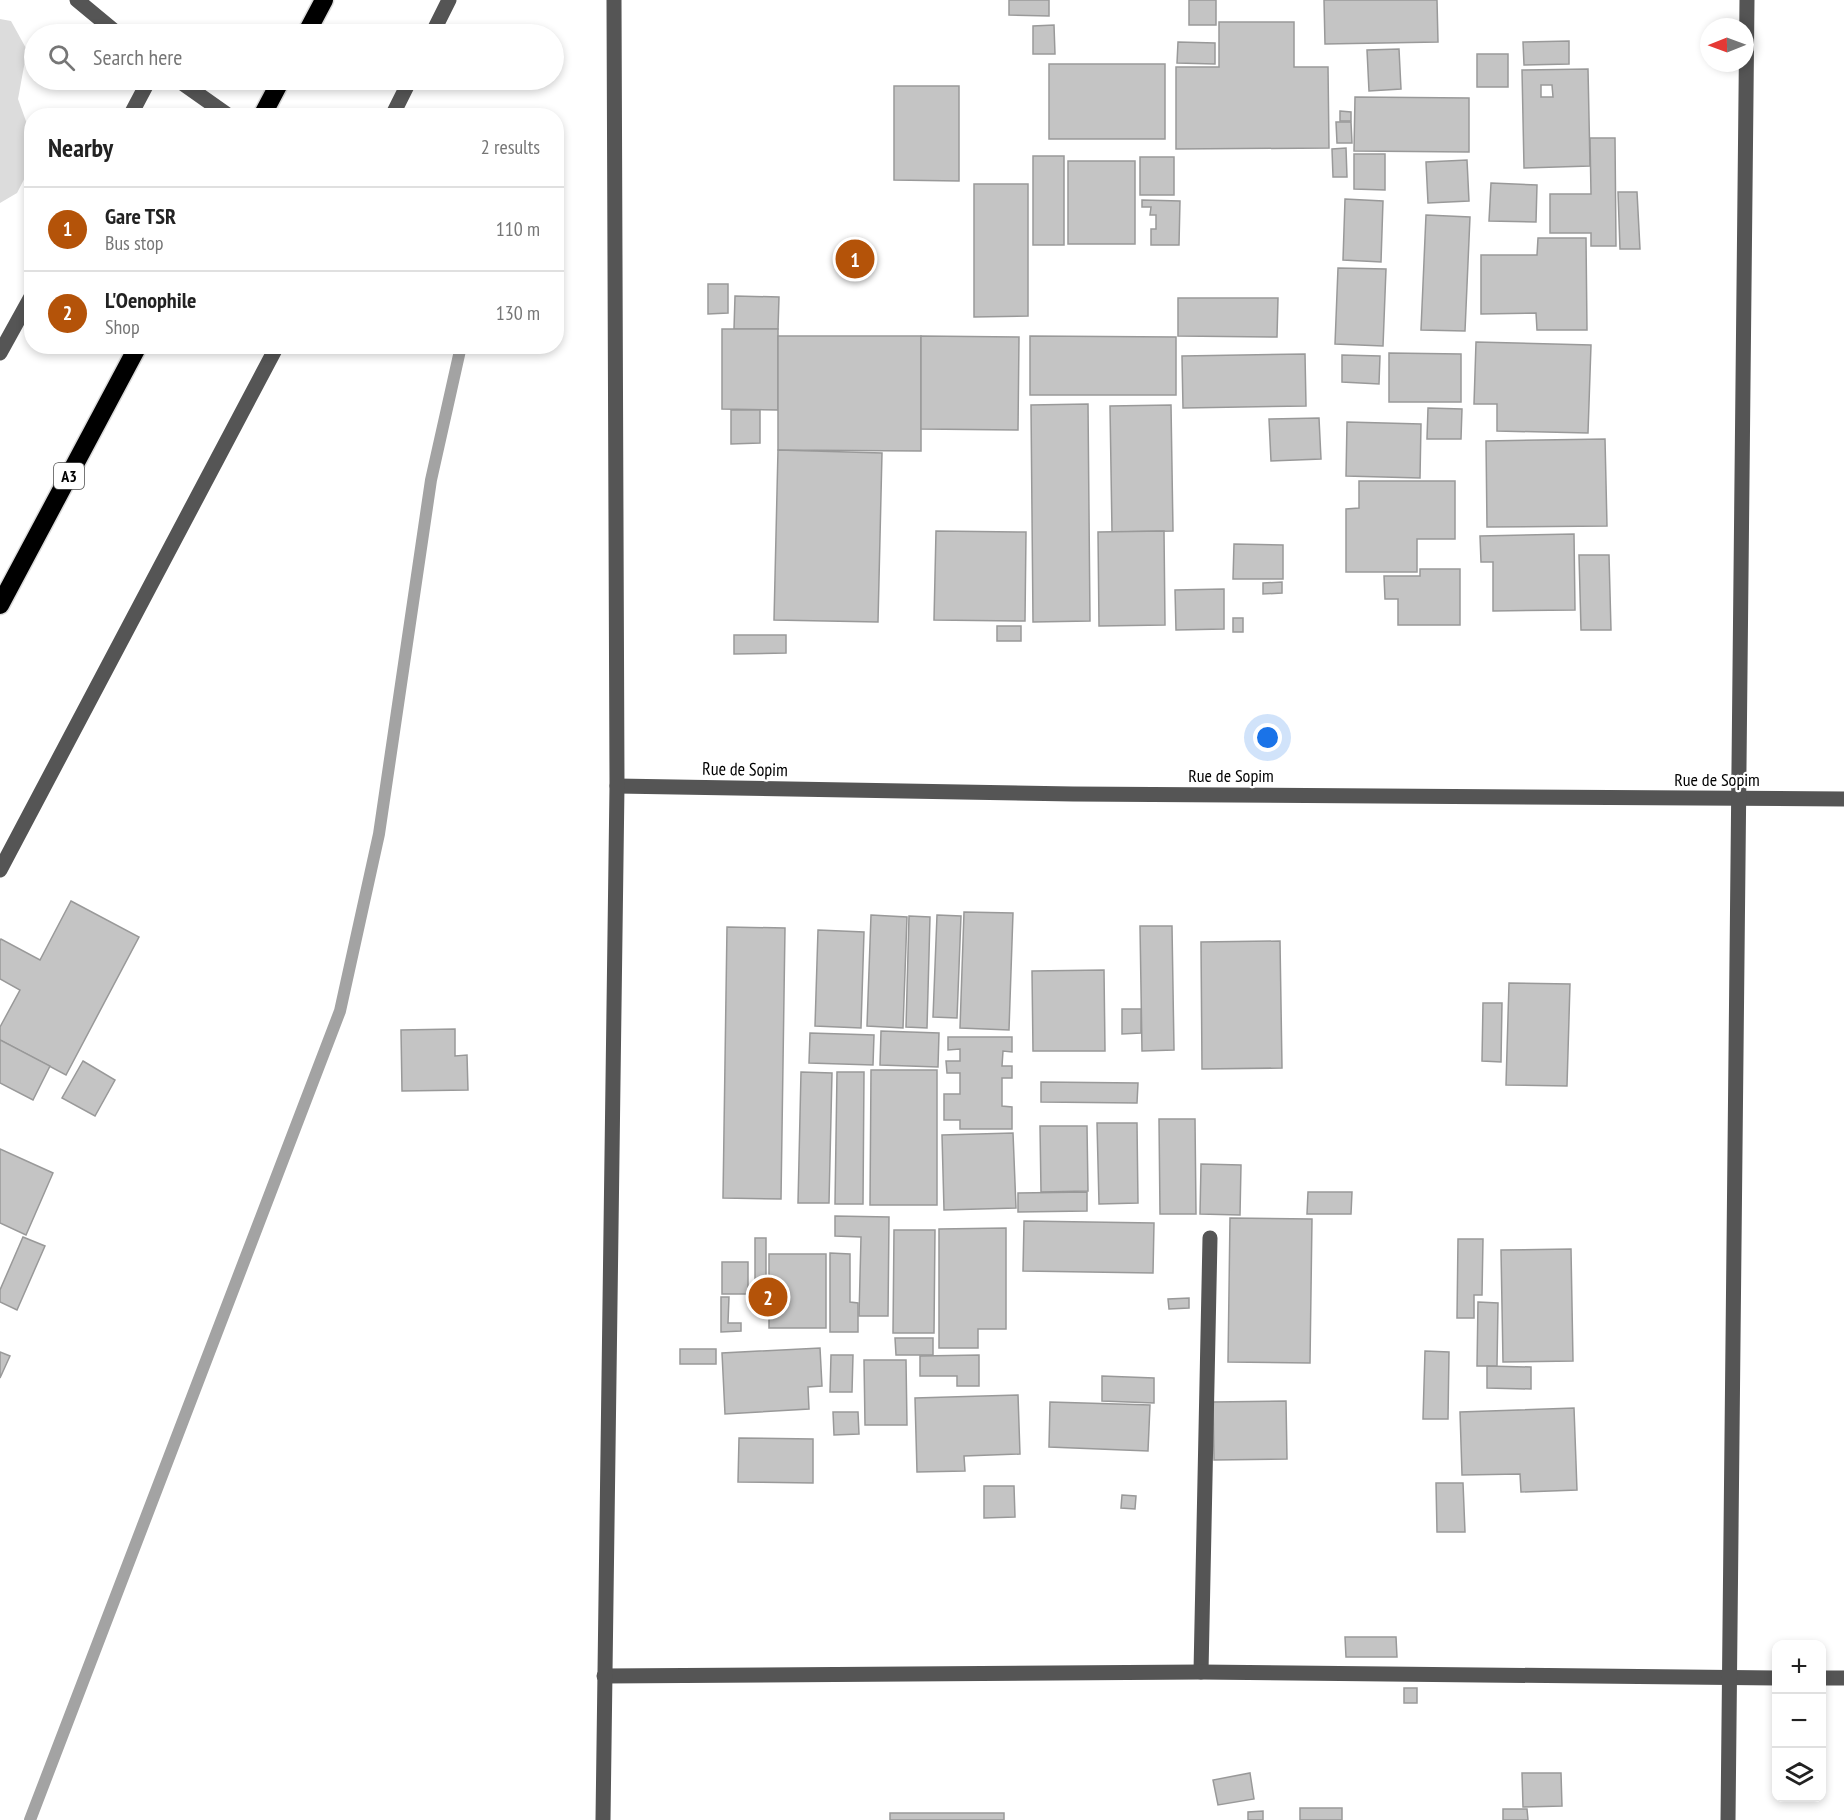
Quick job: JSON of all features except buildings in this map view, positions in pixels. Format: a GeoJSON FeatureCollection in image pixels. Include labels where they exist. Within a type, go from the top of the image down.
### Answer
{"type":"FeatureCollection","features":[{"type":"Feature","properties":{"kind":"highway"},"geometry":{"type":"LineString","coordinates":[[311,24],[324,0]]}},
{"type":"Feature","properties":{"kind":"highway"},"geometry":{"type":"LineString","coordinates":[[266,108],[276,90]]}},
{"type":"Feature","properties":{"kind":"highway","name":"A3"},"geometry":{"type":"LineString","coordinates":[[0,605],[134,354]]}},
{"type":"Feature","properties":{"kind":"street"},"geometry":{"type":"LineString","coordinates":[[77,0],[106,24]]}},
{"type":"Feature","properties":{"kind":"street"},"geometry":{"type":"LineString","coordinates":[[437,24],[449,0]]}},
{"type":"Feature","properties":{"kind":"street"},"geometry":{"type":"LineString","coordinates":[[603,1820],[617,786],[614,0]]}},
{"type":"Feature","properties":{"kind":"street"},"geometry":{"type":"LineString","coordinates":[[1728,1820],[1747,0]]}},
{"type":"Feature","properties":{"kind":"street"},"geometry":{"type":"LineString","coordinates":[[134,108],[144,90]]}},
{"type":"Feature","properties":{"kind":"street"},"geometry":{"type":"LineString","coordinates":[[192,90],[218,108]]}},
{"type":"Feature","properties":{"kind":"street"},"geometry":{"type":"LineString","coordinates":[[396,108],[405,90]]}},
{"type":"Feature","properties":{"kind":"street"},"geometry":{"type":"LineString","coordinates":[[0,353],[24,310]]}},
{"type":"Feature","properties":{"kind":"street"},"geometry":{"type":"LineString","coordinates":[[0,870],[273,354]]}},
{"type":"Feature","properties":{"kind":"street","name":"Rue de Sopim"},"geometry":{"type":"LineString","coordinates":[[617,786],[1085,794],[1844,799]]}},
{"type":"Feature","properties":{"kind":"street"},"geometry":{"type":"LineString","coordinates":[[1201,1672],[1210,1238]]}},
{"type":"Feature","properties":{"kind":"street"},"geometry":{"type":"LineString","coordinates":[[604,1676],[1201,1672],[1772,1678]]}},
{"type":"Feature","properties":{"kind":"street"},"geometry":{"type":"LineString","coordinates":[[1826,1678],[1844,1678]]}},
{"type":"Feature","properties":{"kind":"shaded area"},"geometry":{"type":"Polygon","coordinates":[[[0,19],[11,21],[24,45],[24,66],[18,99],[24,116],[24,180],[17,193],[0,203],[0,19]]]}},
{"type":"Feature","properties":{"kind":"waterway"},"geometry":{"type":"LineString","coordinates":[[30,1820],[340,1011],[379,834],[431,480],[459,354]]}},
{"type":"Feature","properties":{"kind":"place","name":"Gare TSR"},"geometry":{"type":"Point","coordinates":[855,259]}},
{"type":"Feature","properties":{"kind":"place","name":"L'Oenophile"},"geometry":{"type":"Point","coordinates":[768,1297]}}]}
